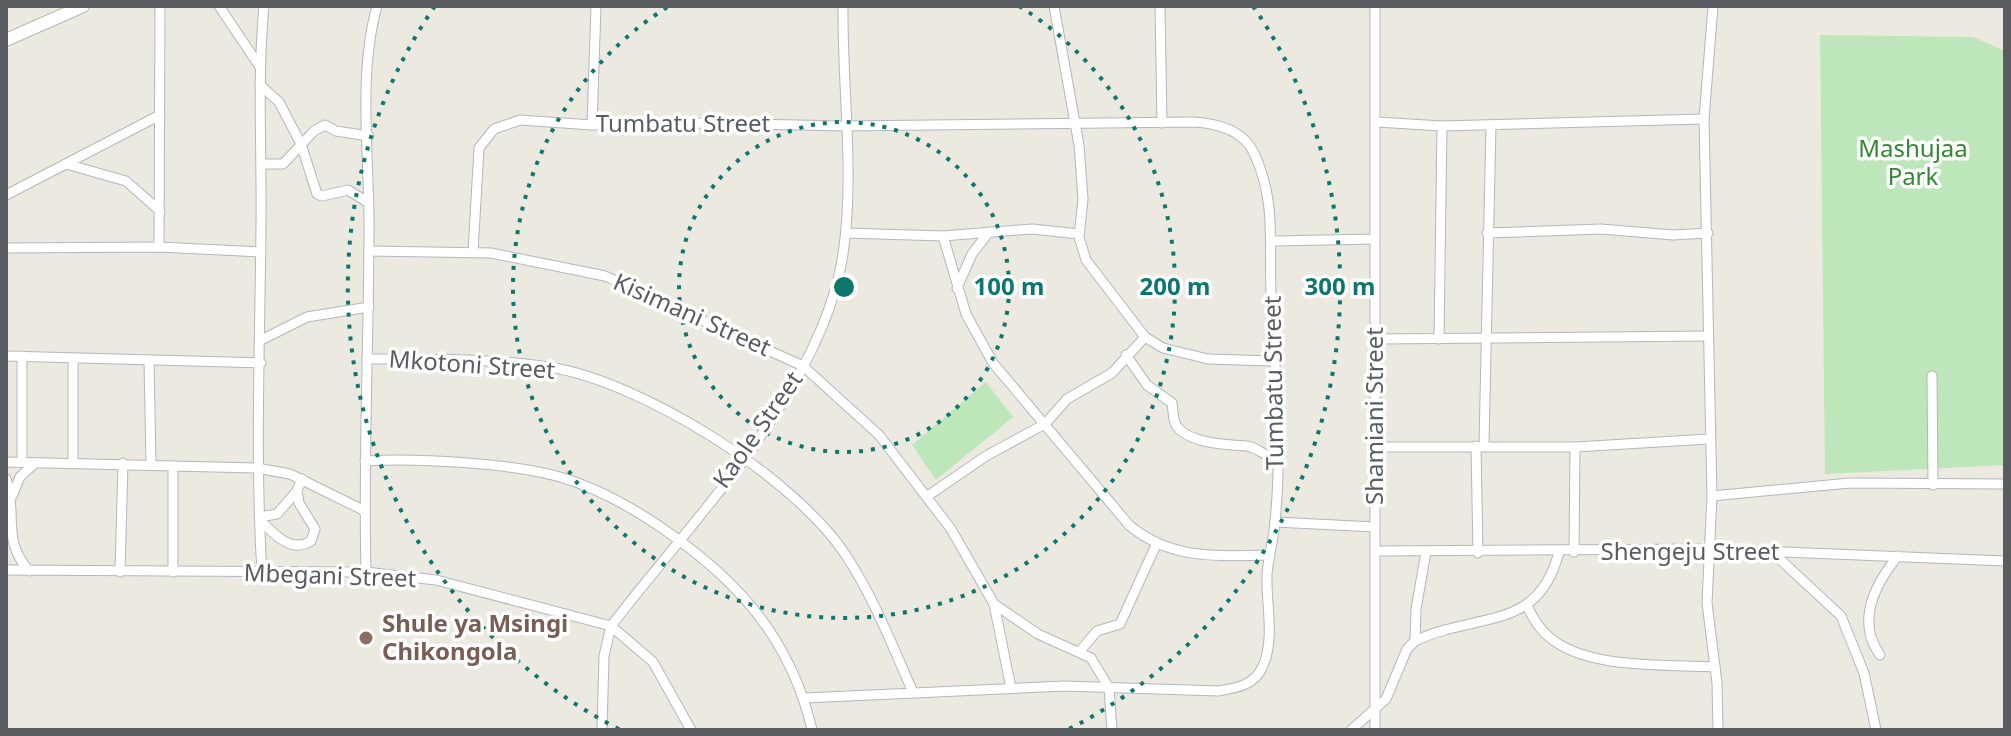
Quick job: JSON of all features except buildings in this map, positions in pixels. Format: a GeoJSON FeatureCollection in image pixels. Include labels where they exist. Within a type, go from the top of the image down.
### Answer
{"type":"FeatureCollection","features":[{"type":"Feature","properties":{"kind":"street"},"geometry":{"type":"LineString","coordinates":[[6,40],[83,6]]}},
{"type":"Feature","properties":{"kind":"street"},"geometry":{"type":"LineString","coordinates":[[159,247],[160,6]]}},
{"type":"Feature","properties":{"kind":"street"},"geometry":{"type":"LineString","coordinates":[[219,6],[260,67]]}},
{"type":"Feature","properties":{"kind":"street"},"geometry":{"type":"LineString","coordinates":[[262,573],[257,468],[261,363],[260,67],[264,6]]}},
{"type":"Feature","properties":{"kind":"street"},"geometry":{"type":"LineString","coordinates":[[366,572],[363,510],[369,307],[369,49],[377,6]]}},
{"type":"Feature","properties":{"kind":"street"},"geometry":{"type":"LineString","coordinates":[[592,125],[596,6]]}},
{"type":"Feature","properties":{"kind":"street","name":"Kaole Street"},"geometry":{"type":"LineString","coordinates":[[602,730],[604,656],[611,626],[743,456],[803,366],[834,292],[846,233],[843,6]]}},
{"type":"Feature","properties":{"kind":"street"},"geometry":{"type":"LineString","coordinates":[[1054,6],[1076,122],[1083,199],[1079,234],[1086,260],[1145,337],[1163,348],[1199,358],[1275,361]]}},
{"type":"Feature","properties":{"kind":"street"},"geometry":{"type":"LineString","coordinates":[[1160,6],[1162,123]]}},
{"type":"Feature","properties":{"kind":"street","name":"Shamiani Street"},"geometry":{"type":"LineString","coordinates":[[1375,6],[1375,730]]}},
{"type":"Feature","properties":{"kind":"street"},"geometry":{"type":"LineString","coordinates":[[1713,6],[1704,119],[1708,233],[1706,336],[1712,496],[1712,549],[1707,603],[1715,667],[1718,730]]}},
{"type":"Feature","properties":{"kind":"street"},"geometry":{"type":"LineString","coordinates":[[260,85],[279,102],[301,144],[317,194],[322,196],[348,190],[369,203]]}},
{"type":"Feature","properties":{"kind":"street"},"geometry":{"type":"LineString","coordinates":[[6,195],[160,115]]}},
{"type":"Feature","properties":{"kind":"street"},"geometry":{"type":"LineString","coordinates":[[1377,122],[1442,126],[1704,119]]}},
{"type":"Feature","properties":{"kind":"street","name":"Tumbatu Street"},"geometry":{"type":"LineString","coordinates":[[473,252],[479,148],[486,136],[505,123],[520,120],[592,125],[1205,123],[1243,139],[1254,152],[1262,174],[1274,241],[1271,279],[1277,459],[1275,522],[1269,555],[1268,649],[1254,679],[1242,686],[1218,691],[1011,688],[912,690],[805,698]]}},
{"type":"Feature","properties":{"kind":"street"},"geometry":{"type":"LineString","coordinates":[[261,164],[283,164],[301,144],[325,125],[336,131],[369,136]]}},
{"type":"Feature","properties":{"kind":"street"},"geometry":{"type":"LineString","coordinates":[[1478,553],[1491,125]]}},
{"type":"Feature","properties":{"kind":"street"},"geometry":{"type":"LineString","coordinates":[[1439,339],[1442,126]]}},
{"type":"Feature","properties":{"kind":"street"},"geometry":{"type":"LineString","coordinates":[[66,164],[126,181],[160,211]]}},
{"type":"Feature","properties":{"kind":"street"},"geometry":{"type":"LineString","coordinates":[[846,233],[943,236],[1032,229],[1079,234]]}},
{"type":"Feature","properties":{"kind":"street"},"geometry":{"type":"LineString","coordinates":[[1487,233],[1601,229],[1673,235],[1708,233]]}},
{"type":"Feature","properties":{"kind":"street"},"geometry":{"type":"LineString","coordinates":[[957,288],[964,269],[989,232]]}},
{"type":"Feature","properties":{"kind":"street"},"geometry":{"type":"LineString","coordinates":[[943,236],[957,288],[976,335],[993,363],[1129,525],[1156,545],[1205,555],[1269,555]]}},
{"type":"Feature","properties":{"kind":"street"},"geometry":{"type":"LineString","coordinates":[[1274,241],[1375,239]]}},
{"type":"Feature","properties":{"kind":"street"},"geometry":{"type":"LineString","coordinates":[[6,248],[159,247],[261,252]]}},
{"type":"Feature","properties":{"kind":"street","name":"Kisimani Street"},"geometry":{"type":"LineString","coordinates":[[369,251],[509,255],[623,282],[803,366],[862,417],[929,495],[977,570],[994,604],[1011,688]]}},
{"type":"Feature","properties":{"kind":"street"},"geometry":{"type":"LineString","coordinates":[[261,340],[307,317],[369,307]]}},
{"type":"Feature","properties":{"kind":"street"},"geometry":{"type":"LineString","coordinates":[[1376,339],[1706,336]]}},
{"type":"Feature","properties":{"kind":"street"},"geometry":{"type":"LineString","coordinates":[[929,495],[986,456],[1045,424],[1067,399],[1112,373],[1145,337]]}},
{"type":"Feature","properties":{"kind":"street"},"geometry":{"type":"LineString","coordinates":[[1126,355],[1147,385],[1172,403],[1175,422],[1185,433],[1199,439],[1254,448],[1266,457],[1277,459]]}},
{"type":"Feature","properties":{"kind":"street"},"geometry":{"type":"LineString","coordinates":[[6,356],[261,363]]}},
{"type":"Feature","properties":{"kind":"street"},"geometry":{"type":"LineString","coordinates":[[22,356],[22,462]]}},
{"type":"Feature","properties":{"kind":"street"},"geometry":{"type":"LineString","coordinates":[[73,359],[73,461]]}},
{"type":"Feature","properties":{"kind":"street","name":"Mkotoni Street"},"geometry":{"type":"LineString","coordinates":[[367,359],[484,361],[561,369],[641,398],[743,456],[813,516],[839,546],[859,579],[912,690]]}},
{"type":"Feature","properties":{"kind":"street"},"geometry":{"type":"LineString","coordinates":[[149,360],[151,464]]}},
{"type":"Feature","properties":{"kind":"street"},"geometry":{"type":"LineString","coordinates":[[1932,376],[1933,485]]}},
{"type":"Feature","properties":{"kind":"street"},"geometry":{"type":"LineString","coordinates":[[1376,447],[1575,447],[1709,439]]}},
{"type":"Feature","properties":{"kind":"street"},"geometry":{"type":"LineString","coordinates":[[1574,552],[1575,447]]}},
{"type":"Feature","properties":{"kind":"street"},"geometry":{"type":"LineString","coordinates":[[11,499],[20,477],[38,461]]}},
{"type":"Feature","properties":{"kind":"street"},"geometry":{"type":"LineString","coordinates":[[6,462],[73,461],[257,468],[302,479],[363,510]]}},
{"type":"Feature","properties":{"kind":"street"},"geometry":{"type":"LineString","coordinates":[[365,461],[501,468],[556,476],[622,504],[677,541],[750,606],[770,631],[805,698],[812,730]]}},
{"type":"Feature","properties":{"kind":"street"},"geometry":{"type":"LineString","coordinates":[[120,572],[123,463]]}},
{"type":"Feature","properties":{"kind":"street"},"geometry":{"type":"LineString","coordinates":[[173,466],[173,572]]}},
{"type":"Feature","properties":{"kind":"street"},"geometry":{"type":"LineString","coordinates":[[6,479],[11,499],[10,539],[16,555],[29,571]]}},
{"type":"Feature","properties":{"kind":"street"},"geometry":{"type":"LineString","coordinates":[[259,519],[277,514],[297,491],[302,479]]}},
{"type":"Feature","properties":{"kind":"street"},"geometry":{"type":"LineString","coordinates":[[1712,496],[1850,483],[2005,484]]}},
{"type":"Feature","properties":{"kind":"street"},"geometry":{"type":"LineString","coordinates":[[259,519],[292,545],[301,547],[311,541],[315,529],[299,503],[297,491]]}},
{"type":"Feature","properties":{"kind":"street"},"geometry":{"type":"LineString","coordinates":[[1275,522],[1375,527]]}},
{"type":"Feature","properties":{"kind":"street"},"geometry":{"type":"LineString","coordinates":[[1080,651],[1097,631],[1120,624],[1156,545]]}},
{"type":"Feature","properties":{"kind":"street","name":"Shengeju Street"},"geometry":{"type":"LineString","coordinates":[[1376,551],[1478,553],[1712,549],[2005,561]]}},
{"type":"Feature","properties":{"kind":"street"},"geometry":{"type":"LineString","coordinates":[[1771,551],[1841,616],[1864,673],[1876,730]]}},
{"type":"Feature","properties":{"kind":"street"},"geometry":{"type":"LineString","coordinates":[[1415,641],[1416,609],[1426,552]]}},
{"type":"Feature","properties":{"kind":"street"},"geometry":{"type":"LineString","coordinates":[[1351,730],[1386,699],[1407,649],[1415,641],[1527,606],[1547,588],[1559,552]]}},
{"type":"Feature","properties":{"kind":"street"},"geometry":{"type":"LineString","coordinates":[[1880,655],[1871,635],[1871,602],[1885,573],[1898,556]]}},
{"type":"Feature","properties":{"kind":"street","name":"Mbegani Street"},"geometry":{"type":"LineString","coordinates":[[6,570],[366,572],[436,580],[611,626],[653,662],[691,730]]}},
{"type":"Feature","properties":{"kind":"street","name":"Kisimani Street"},"geometry":{"type":"LineString","coordinates":[[994,604],[1038,634],[1091,658],[1109,688]]}},
{"type":"Feature","properties":{"kind":"street"},"geometry":{"type":"LineString","coordinates":[[1527,606],[1550,639],[1590,656],[1612,661],[1715,667]]}},
{"type":"Feature","properties":{"kind":"street"},"geometry":{"type":"LineString","coordinates":[[1109,688],[1112,730]]}},
{"type":"Feature","properties":{"kind":"green space","name":"Mashujaa Park"},"geometry":{"type":"Polygon","coordinates":[[[1820,35],[1973,37],[2005,51],[2005,465],[1825,474],[1820,35]]]}},
{"type":"Feature","properties":{"kind":"green space"},"geometry":{"type":"Polygon","coordinates":[[[986,382],[1013,417],[936,480],[912,445],[986,382]]]}},
{"type":"Feature","properties":{"kind":"place","name":"Shule ya Msingi Chikongola"},"geometry":{"type":"Point","coordinates":[366,638]}}]}
